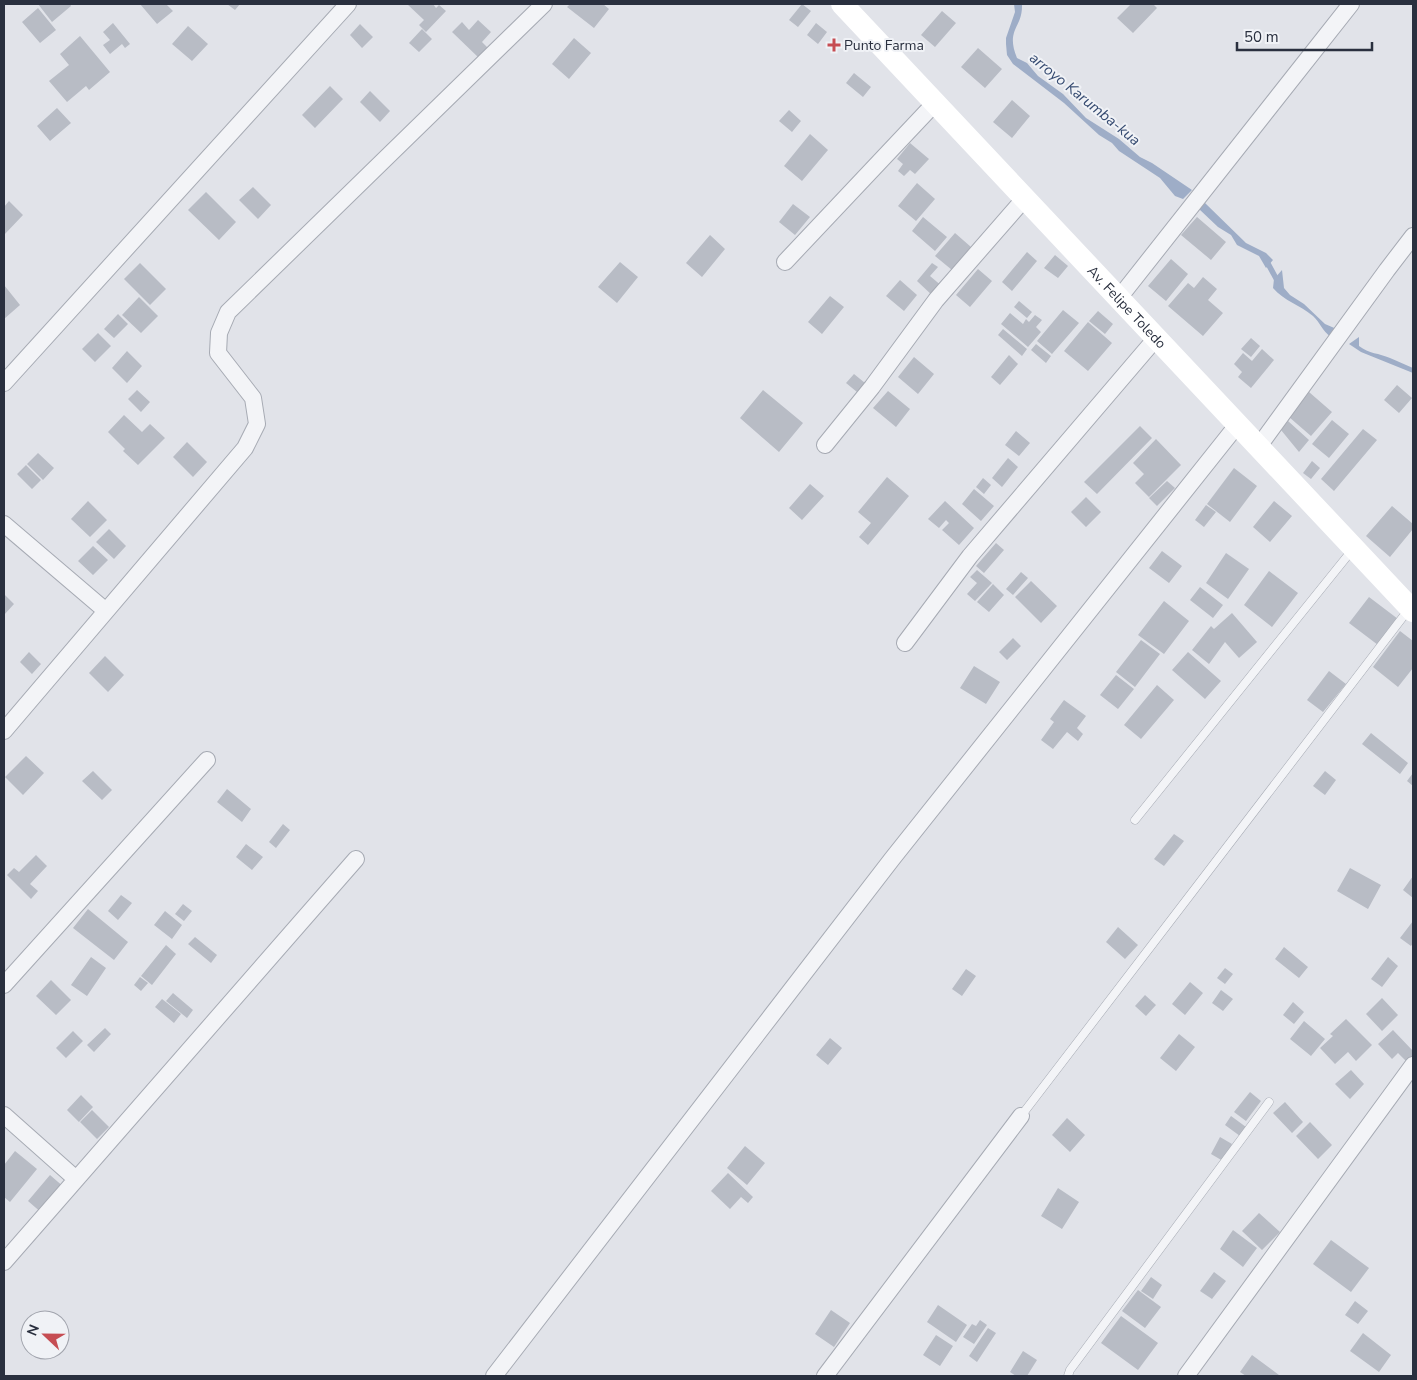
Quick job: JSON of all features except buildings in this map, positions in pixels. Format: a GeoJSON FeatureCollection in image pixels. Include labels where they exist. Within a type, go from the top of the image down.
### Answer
{"type":"FeatureCollection","features":[{"type":"Feature","properties":{"kind":"main road","name":"Av. Felipe Toledo"},"geometry":{"type":"LineString","coordinates":[[842,4],[1412,609]]}},
{"type":"Feature","properties":{"kind":"street"},"geometry":{"type":"LineString","coordinates":[[4,383],[348,4]]}},
{"type":"Feature","properties":{"kind":"street"},"geometry":{"type":"LineString","coordinates":[[4,731],[245,448],[257,424],[253,398],[218,353],[220,333],[228,312],[544,4]]}},
{"type":"Feature","properties":{"kind":"street"},"geometry":{"type":"LineString","coordinates":[[1119,298],[1350,4]]}},
{"type":"Feature","properties":{"kind":"street"},"geometry":{"type":"LineString","coordinates":[[785,262],[935,103]]}},
{"type":"Feature","properties":{"kind":"street"},"geometry":{"type":"LineString","coordinates":[[825,445],[872,387],[936,300],[1025,198]]}},
{"type":"Feature","properties":{"kind":"street"},"geometry":{"type":"LineString","coordinates":[[1259,446],[1413,236]]}},
{"type":"Feature","properties":{"kind":"street"},"geometry":{"type":"LineString","coordinates":[[905,643],[970,556],[1157,337]]}},
{"type":"Feature","properties":{"kind":"street"},"geometry":{"type":"LineString","coordinates":[[494,1376],[892,858],[1238,424]]}},
{"type":"Feature","properties":{"kind":"street"},"geometry":{"type":"LineString","coordinates":[[4,524],[106,611]]}},
{"type":"Feature","properties":{"kind":"street"},"geometry":{"type":"LineString","coordinates":[[4,985],[207,760]]}},
{"type":"Feature","properties":{"kind":"street"},"geometry":{"type":"LineString","coordinates":[[4,1262],[356,859]]}},
{"type":"Feature","properties":{"kind":"street"},"geometry":{"type":"LineString","coordinates":[[1186,1376],[1413,1065]]}},
{"type":"Feature","properties":{"kind":"street"},"geometry":{"type":"LineString","coordinates":[[4,1115],[76,1179]]}},
{"type":"Feature","properties":{"kind":"street"},"geometry":{"type":"LineString","coordinates":[[825,1376],[1021,1116]]}},
{"type":"Feature","properties":{"kind":"lane"},"geometry":{"type":"LineString","coordinates":[[1135,820],[1354,548]]}},
{"type":"Feature","properties":{"kind":"lane"},"geometry":{"type":"LineString","coordinates":[[1021,1116],[1412,609]]}},
{"type":"Feature","properties":{"kind":"lane"},"geometry":{"type":"LineString","coordinates":[[1068,1376],[1070,1370],[1269,1102]]}},
{"type":"Feature","properties":{"kind":"water"},"geometry":{"type":"Polygon","coordinates":[[[1014,4],[1022,4],[1022,12],[1013,41],[1017,58],[1027,63],[1038,76],[1063,94],[1086,118],[1119,139],[1140,157],[1192,190],[1183,199],[1175,196],[1160,178],[1119,151],[1064,103],[1013,64],[1007,55],[1006,38],[1015,12],[1014,4]]]}},
{"type":"Feature","properties":{"kind":"water"},"geometry":{"type":"Polygon","coordinates":[[[1205,203],[1246,243],[1266,253],[1273,260],[1266,268],[1259,256],[1237,245],[1231,235],[1218,227],[1199,209],[1205,203]]]}},
{"type":"Feature","properties":{"kind":"water"},"geometry":{"type":"Polygon","coordinates":[[[1282,270],[1284,288],[1290,295],[1304,304],[1325,324],[1339,330],[1331,337],[1313,316],[1273,288],[1274,279],[1282,270]]]}},
{"type":"Feature","properties":{"kind":"water"},"geometry":{"type":"Polygon","coordinates":[[[1359,337],[1359,346],[1363,349],[1386,356],[1413,368],[1413,373],[1361,352],[1349,344],[1359,337]]]}},
{"type":"Feature","properties":{"kind":"waterway","name":"arroyo Karumba-kua"},"geometry":{"type":"LineString","coordinates":[[1266,260],[1278,282]]}},
{"type":"Feature","properties":{"kind":"place","name":"Punto Farma"},"geometry":{"type":"Point","coordinates":[834,45]}}]}
